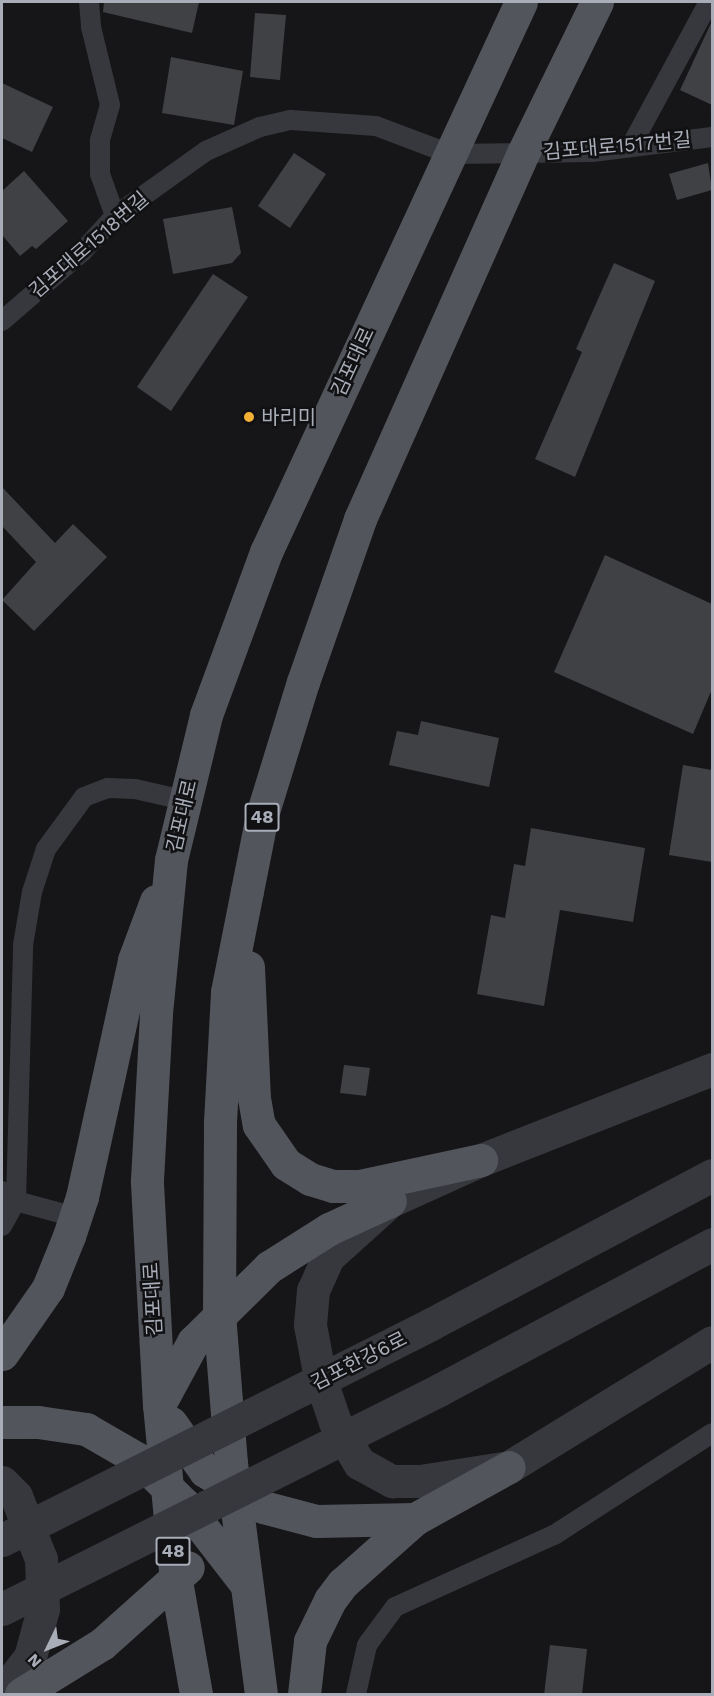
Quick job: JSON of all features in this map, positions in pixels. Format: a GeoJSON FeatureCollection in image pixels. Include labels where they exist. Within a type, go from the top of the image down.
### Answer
{"type":"FeatureCollection","features":[{"type":"Feature","properties":{"kind":"main road","name":"김포대로"},"geometry":{"type":"LineString","coordinates":[[196,1695],[176,1581],[159,1405],[147,1180],[156,1013],[171,860],[206,716],[266,552],[521,2]]}},
{"type":"Feature","properties":{"kind":"main road","name":"48"},"geometry":{"type":"LineString","coordinates":[[261,1695],[235,1492],[219,1315],[220,1122],[227,992],[262,815],[296,704],[360,519],[523,153],[597,2]]}},
{"type":"Feature","properties":{"kind":"main road"},"geometry":{"type":"LineString","coordinates":[[2,1354],[48,1288],[75,1217],[134,960],[171,860]]}},
{"type":"Feature","properties":{"kind":"main road"},"geometry":{"type":"LineString","coordinates":[[247,891],[254,1098],[259,1125],[286,1164],[322,1183],[360,1186],[481,1160]]}},
{"type":"Feature","properties":{"kind":"main road"},"geometry":{"type":"LineString","coordinates":[[390,1200],[329,1229],[269,1267],[194,1342],[159,1405],[205,1471],[235,1492],[263,1507],[316,1521],[415,1520]]}},
{"type":"Feature","properties":{"kind":"main road"},"geometry":{"type":"LineString","coordinates":[[2,1422],[38,1422],[86,1429],[138,1459],[167,1487],[247,1585]]}},
{"type":"Feature","properties":{"kind":"main road"},"geometry":{"type":"LineString","coordinates":[[304,1695],[310,1641],[330,1600],[343,1583],[415,1520],[509,1467]]}},
{"type":"Feature","properties":{"kind":"main road"},"geometry":{"type":"LineString","coordinates":[[21,1695],[102,1644],[176,1581],[211,1539],[235,1492]]}},
{"type":"Feature","properties":{"kind":"street"},"geometry":{"type":"LineString","coordinates":[[712,1069],[481,1160],[390,1200],[328,1257],[313,1290],[310,1325],[320,1378],[335,1422],[358,1463],[392,1481],[420,1481],[509,1467],[712,1342]]}},
{"type":"Feature","properties":{"kind":"street","name":"김포한강6로"},"geometry":{"type":"LineString","coordinates":[[2,1540],[431,1324],[712,1175]]}},
{"type":"Feature","properties":{"kind":"street"},"geometry":{"type":"LineString","coordinates":[[2,1609],[439,1390],[712,1244]]}},
{"type":"Feature","properties":{"kind":"street"},"geometry":{"type":"LineString","coordinates":[[2,1482],[16,1496],[41,1559],[43,1609],[30,1657],[2,1693]]}},
{"type":"Feature","properties":{"kind":"lane"},"geometry":{"type":"LineString","coordinates":[[89,2],[91,27],[110,105],[99,141],[100,174],[115,216]]}},
{"type":"Feature","properties":{"kind":"lane"},"geometry":{"type":"LineString","coordinates":[[631,146],[709,2]]}},
{"type":"Feature","properties":{"kind":"lane","name":"김포대로1518번길"},"geometry":{"type":"LineString","coordinates":[[2,321],[82,252],[115,216],[206,151],[260,127],[291,120],[376,126],[450,154]]}},
{"type":"Feature","properties":{"kind":"lane","name":"김포대로1517번길"},"geometry":{"type":"LineString","coordinates":[[450,154],[592,152],[712,137]]}},
{"type":"Feature","properties":{"kind":"lane"},"geometry":{"type":"LineString","coordinates":[[2,1226],[9,1196],[23,945],[32,892],[46,849],[84,796],[107,788],[135,789],[184,800]]}},
{"type":"Feature","properties":{"kind":"lane"},"geometry":{"type":"LineString","coordinates":[[9,1196],[75,1217]]}},
{"type":"Feature","properties":{"kind":"lane"},"geometry":{"type":"LineString","coordinates":[[356,1695],[367,1645],[395,1607],[546,1539],[712,1433]]}},
{"type":"Feature","properties":{"kind":"building"},"geometry":{"type":"Polygon","coordinates":[[[104,2],[199,2],[192,33],[103,12],[104,2]]]}},
{"type":"Feature","properties":{"kind":"building"},"geometry":{"type":"Polygon","coordinates":[[[255,13],[286,15],[280,80],[250,77],[255,13]]]}},
{"type":"Feature","properties":{"kind":"building"},"geometry":{"type":"Polygon","coordinates":[[[712,21],[712,105],[680,90],[712,21]]]}},
{"type":"Feature","properties":{"kind":"building"},"geometry":{"type":"Polygon","coordinates":[[[171,57],[243,71],[234,125],[162,113],[171,57]]]}},
{"type":"Feature","properties":{"kind":"building"},"geometry":{"type":"Polygon","coordinates":[[[2,83],[53,107],[32,152],[2,138],[2,83]]]}},
{"type":"Feature","properties":{"kind":"building"},"geometry":{"type":"Polygon","coordinates":[[[294,153],[326,174],[290,228],[258,206],[294,153]]]}},
{"type":"Feature","properties":{"kind":"building"},"geometry":{"type":"Polygon","coordinates":[[[708,163],[712,190],[677,200],[669,174],[708,163]]]}},
{"type":"Feature","properties":{"kind":"building"},"geometry":{"type":"Polygon","coordinates":[[[24,171],[68,221],[36,249],[32,246],[20,256],[2,235],[2,191],[24,171]]]}},
{"type":"Feature","properties":{"kind":"building"},"geometry":{"type":"Polygon","coordinates":[[[232,207],[241,253],[232,263],[173,274],[163,219],[232,207]]]}},
{"type":"Feature","properties":{"kind":"building"},"geometry":{"type":"Polygon","coordinates":[[[614,263],[655,281],[575,477],[535,459],[582,352],[576,349],[614,263]]]}},
{"type":"Feature","properties":{"kind":"building"},"geometry":{"type":"Polygon","coordinates":[[[213,274],[248,297],[171,411],[137,387],[213,274]]]}},
{"type":"Feature","properties":{"kind":"building"},"geometry":{"type":"Polygon","coordinates":[[[2,487],[55,543],[73,524],[107,557],[34,631],[2,600],[36,562],[2,526],[2,487]]]}},
{"type":"Feature","properties":{"kind":"building"},"geometry":{"type":"Polygon","coordinates":[[[605,555],[712,604],[712,689],[693,734],[554,672],[605,555]]]}},
{"type":"Feature","properties":{"kind":"building"},"geometry":{"type":"Polygon","coordinates":[[[421,721],[499,738],[489,787],[389,765],[397,731],[418,735],[421,721]]]}},
{"type":"Feature","properties":{"kind":"building"},"geometry":{"type":"Polygon","coordinates":[[[683,765],[712,770],[712,862],[669,855],[683,765]]]}},
{"type":"Feature","properties":{"kind":"building"},"geometry":{"type":"Polygon","coordinates":[[[531,828],[645,848],[633,922],[560,910],[544,1006],[477,994],[491,915],[505,918],[514,864],[525,866],[531,828]]]}},
{"type":"Feature","properties":{"kind":"building"},"geometry":{"type":"Polygon","coordinates":[[[344,1065],[370,1068],[366,1096],[340,1093],[344,1065]]]}},
{"type":"Feature","properties":{"kind":"building"},"geometry":{"type":"Polygon","coordinates":[[[550,1645],[587,1649],[582,1695],[544,1695],[550,1645]]]}},
{"type":"Feature","properties":{"kind":"place","name":"바리미"},"geometry":{"type":"Point","coordinates":[249,417]}}]}
